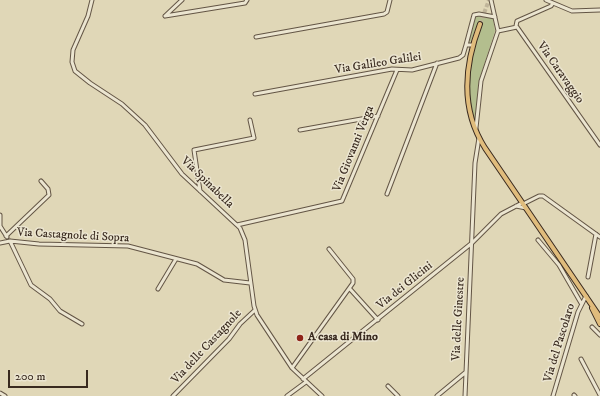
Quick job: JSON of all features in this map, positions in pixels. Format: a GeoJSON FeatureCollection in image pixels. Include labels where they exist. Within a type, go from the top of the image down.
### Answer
{"type":"FeatureCollection","features":[{"type":"Feature","properties":{"kind":"main road"},"geometry":{"type":"LineString","coordinates":[[480,24],[472,45],[468,63],[466,86],[470,113],[476,131],[479,138],[560,262],[587,297],[600,317]]}},
{"type":"Feature","properties":{"kind":"main road"},"geometry":{"type":"LineString","coordinates":[[587,297],[600,324]]}},
{"type":"Feature","properties":{"kind":"street","name":"Via Spinabella"},"geometry":{"type":"LineString","coordinates":[[92,0],[88,16],[72,52],[72,62],[75,71],[90,83],[122,104],[145,125],[178,169],[237,225],[244,238],[255,310],[292,368],[322,396]]}},
{"type":"Feature","properties":{"kind":"street"},"geometry":{"type":"LineString","coordinates":[[182,0],[165,16],[245,3],[247,0]]}},
{"type":"Feature","properties":{"kind":"street"},"geometry":{"type":"LineString","coordinates":[[256,37],[383,15],[387,12],[390,0]]}},
{"type":"Feature","properties":{"kind":"street"},"geometry":{"type":"LineString","coordinates":[[476,131],[480,84],[498,31],[491,0]]}},
{"type":"Feature","properties":{"kind":"street"},"geometry":{"type":"LineString","coordinates":[[546,0],[574,11],[600,10]]}},
{"type":"Feature","properties":{"kind":"street"},"geometry":{"type":"LineString","coordinates":[[498,31],[516,26],[517,21],[551,6],[552,3]]}},
{"type":"Feature","properties":{"kind":"street"},"geometry":{"type":"LineString","coordinates":[[472,45],[466,45],[474,15],[479,14],[495,17]]}},
{"type":"Feature","properties":{"kind":"street","name":"Via Caravaggio"},"geometry":{"type":"LineString","coordinates":[[516,26],[600,145]]}},
{"type":"Feature","properties":{"kind":"street","name":"Via Galileo Galilei"},"geometry":{"type":"LineString","coordinates":[[255,94],[392,69],[414,70],[461,57],[466,45]]}},
{"type":"Feature","properties":{"kind":"street"},"geometry":{"type":"LineString","coordinates":[[387,194],[437,63]]}},
{"type":"Feature","properties":{"kind":"street","name":"Via Giovanni Verga"},"geometry":{"type":"LineString","coordinates":[[237,225],[342,201],[397,70]]}},
{"type":"Feature","properties":{"kind":"street"},"geometry":{"type":"LineString","coordinates":[[300,130],[378,116]]}},
{"type":"Feature","properties":{"kind":"street"},"geometry":{"type":"LineString","coordinates":[[200,190],[194,150],[254,138],[250,120]]}},
{"type":"Feature","properties":{"kind":"street","name":"Via delle Ginestre"},"geometry":{"type":"LineString","coordinates":[[465,396],[476,150],[479,138]]}},
{"type":"Feature","properties":{"kind":"street"},"geometry":{"type":"LineString","coordinates":[[6,236],[49,195],[49,191],[41,181]]}},
{"type":"Feature","properties":{"kind":"street","name":"Via dei Glicini"},"geometry":{"type":"LineString","coordinates":[[288,396],[305,380],[472,243],[501,214],[516,206],[523,205],[539,196],[542,196],[596,234]]}},
{"type":"Feature","properties":{"kind":"street"},"geometry":{"type":"LineString","coordinates":[[516,206],[523,205]]}},
{"type":"Feature","properties":{"kind":"street"},"geometry":{"type":"LineString","coordinates":[[0,215],[0,226],[31,285],[50,299],[60,311],[82,324]]}},
{"type":"Feature","properties":{"kind":"street"},"geometry":{"type":"LineString","coordinates":[[588,277],[596,234],[600,237]]}},
{"type":"Feature","properties":{"kind":"street"},"geometry":{"type":"LineString","coordinates":[[538,240],[560,262],[581,303]]}},
{"type":"Feature","properties":{"kind":"street","name":"Via Castagnole di Sopra"},"geometry":{"type":"LineString","coordinates":[[0,243],[9,241],[39,244],[120,245],[200,265],[224,280],[250,283]]}},
{"type":"Feature","properties":{"kind":"street"},"geometry":{"type":"LineString","coordinates":[[292,368],[350,289],[353,279],[329,249]]}},
{"type":"Feature","properties":{"kind":"street"},"geometry":{"type":"LineString","coordinates":[[158,289],[176,259]]}},
{"type":"Feature","properties":{"kind":"street"},"geometry":{"type":"LineString","coordinates":[[350,289],[378,320]]}},
{"type":"Feature","properties":{"kind":"street","name":"Via del Pascolaro"},"geometry":{"type":"LineString","coordinates":[[553,396],[581,303],[587,297]]}},
{"type":"Feature","properties":{"kind":"street","name":"Via delle Castagnole"},"geometry":{"type":"LineString","coordinates":[[173,396],[255,310]]}},
{"type":"Feature","properties":{"kind":"street"},"geometry":{"type":"LineString","coordinates":[[592,327],[600,335]]}},
{"type":"Feature","properties":{"kind":"street"},"geometry":{"type":"LineString","coordinates":[[581,359],[600,395]]}},
{"type":"Feature","properties":{"kind":"street"},"geometry":{"type":"LineString","coordinates":[[437,396],[466,372]]}},
{"type":"Feature","properties":{"kind":"street"},"geometry":{"type":"LineString","coordinates":[[388,386],[398,396]]}},
{"type":"Feature","properties":{"kind":"street"},"geometry":{"type":"LineString","coordinates":[[0,393],[5,396]]}},
{"type":"Feature","properties":{"kind":"green space"},"geometry":{"type":"Polygon","coordinates":[[[475,15],[493,18],[495,31],[479,81],[475,124],[471,110],[468,85],[470,62],[481,24],[478,23],[470,43],[468,43],[475,15]]]}},
{"type":"Feature","properties":{"kind":"tunnel"},"geometry":{"type":"LineString","coordinates":[[480,24],[489,0]]}},
{"type":"Feature","properties":{"kind":"place","name":"A casa di Mino"},"geometry":{"type":"Point","coordinates":[300,338]}}]}
